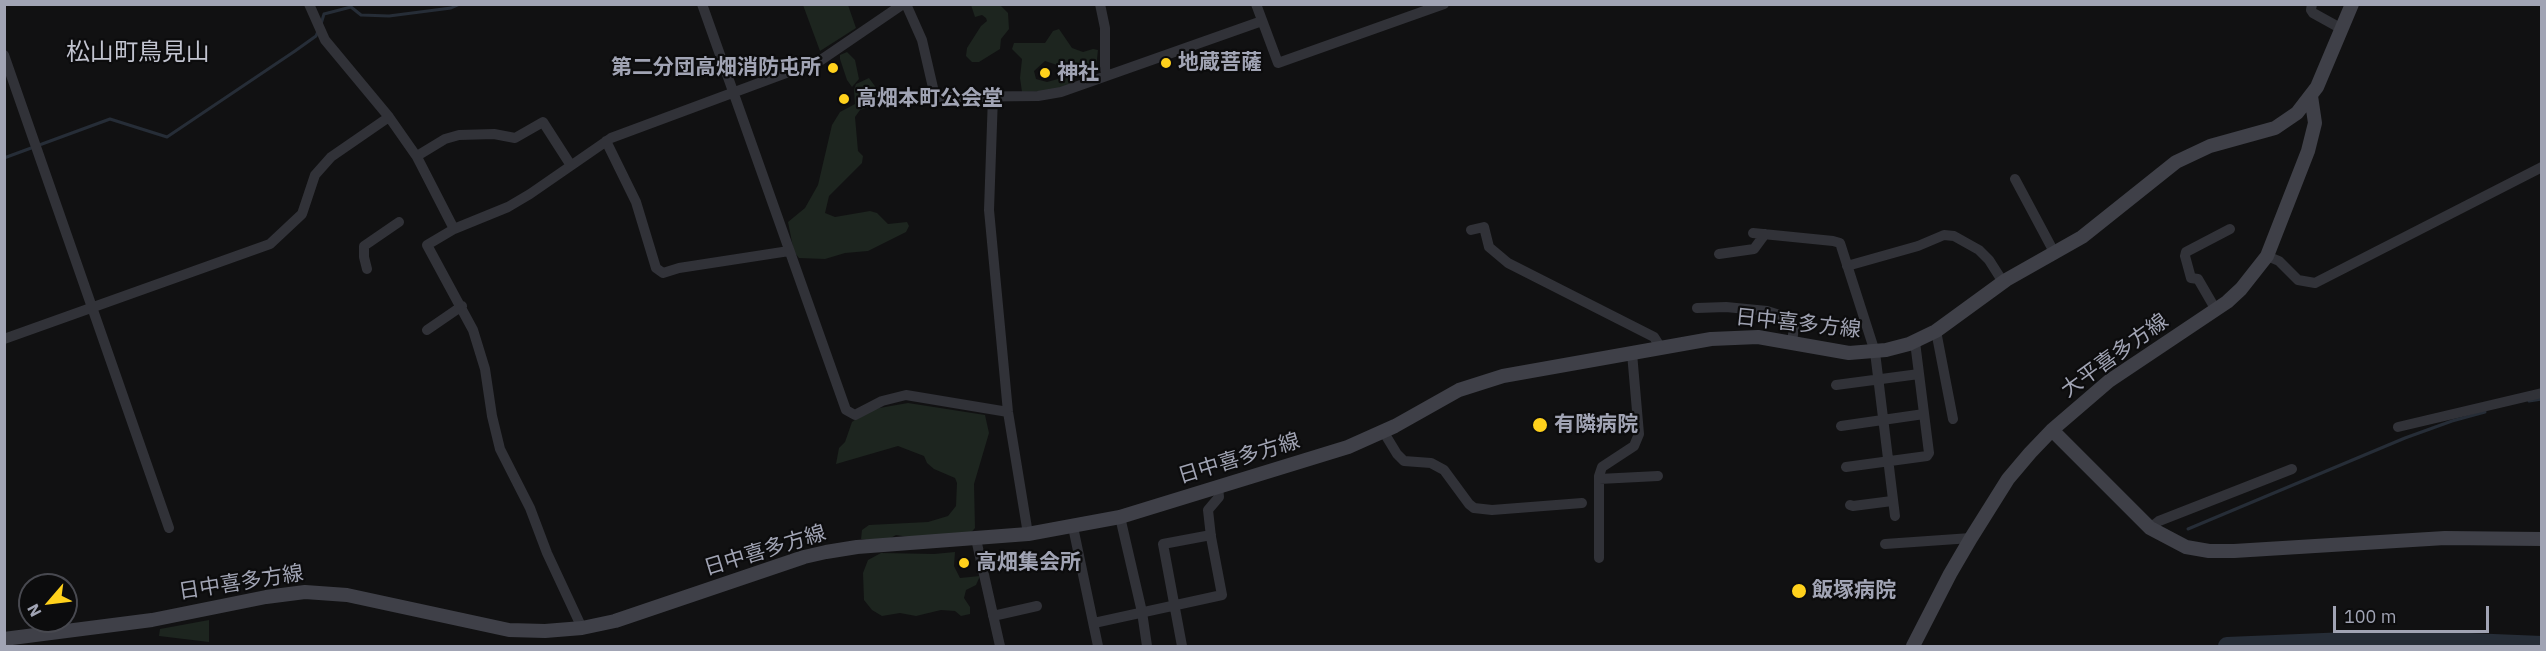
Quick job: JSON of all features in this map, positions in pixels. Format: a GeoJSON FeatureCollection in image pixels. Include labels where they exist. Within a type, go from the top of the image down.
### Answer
{"type":"FeatureCollection","features":[{"type":"Feature","properties":{"kind":"main road","name":"日中喜多方線"},"geometry":{"type":"LineString","coordinates":[[4,639],[152,620],[266,597],[306,592],[347,595],[509,630],[545,631],[582,628],[615,621],[804,557],[857,547],[1028,534],[1120,517],[1348,447],[1472,384],[1503,376],[1726,338],[1758,337],[1849,354],[1875,352],[1915,342],[1936,332],[2003,282],[2101,223],[2176,162],[2210,146],[2274,128],[2297,112],[2317,87],[2352,4]]}},
{"type":"Feature","properties":{"kind":"main road","name":"大平喜多方線"},"geometry":{"type":"LineString","coordinates":[[1914,645],[1950,573],[2008,479],[2052,430],[2109,381],[2216,310],[2241,289],[2266,256],[2306,160],[2315,123],[2311,96]]}},
{"type":"Feature","properties":{"kind":"main road"},"geometry":{"type":"LineString","coordinates":[[2052,430],[2150,528],[2186,548],[2209,551],[2434,539],[2541,539]]}},
{"type":"Feature","properties":{"kind":"street"},"geometry":{"type":"LineString","coordinates":[[309,4],[325,40],[389,117],[417,156],[454,229]]}},
{"type":"Feature","properties":{"kind":"street"},"geometry":{"type":"LineString","coordinates":[[702,4],[846,410],[855,415],[876,404],[906,395],[1008,412]]}},
{"type":"Feature","properties":{"kind":"street"},"geometry":{"type":"LineString","coordinates":[[582,628],[547,553],[530,508],[500,449],[485,369],[473,330],[427,245],[454,229],[508,207],[606,141],[821,60],[905,4],[922,40],[931,82],[939,97],[1038,96],[1061,92],[1262,21]]}},
{"type":"Feature","properties":{"kind":"street"},"geometry":{"type":"LineString","coordinates":[[1100,4],[1105,28],[1107,75]]}},
{"type":"Feature","properties":{"kind":"street"},"geometry":{"type":"LineString","coordinates":[[1256,4],[1278,63],[1444,4]]}},
{"type":"Feature","properties":{"kind":"street"},"geometry":{"type":"LineString","coordinates":[[2313,4],[2311,10],[2313,13],[2342,29]]}},
{"type":"Feature","properties":{"kind":"street"},"geometry":{"type":"LineString","coordinates":[[4,55],[170,528]]}},
{"type":"Feature","properties":{"kind":"street"},"geometry":{"type":"LineString","coordinates":[[993,96],[989,210],[1008,412],[1028,534]]}},
{"type":"Feature","properties":{"kind":"street"},"geometry":{"type":"LineString","coordinates":[[4,339],[270,244],[302,214],[315,176],[331,157],[389,117]]}},
{"type":"Feature","properties":{"kind":"street"},"geometry":{"type":"LineString","coordinates":[[417,156],[445,139],[459,135],[494,134],[514,138],[543,122],[570,164]]}},
{"type":"Feature","properties":{"kind":"street"},"geometry":{"type":"LineString","coordinates":[[606,141],[636,202],[656,268],[663,273],[679,268],[789,251]]}},
{"type":"Feature","properties":{"kind":"street"},"geometry":{"type":"LineString","coordinates":[[2266,256],[2279,261],[2298,279],[2315,283],[2541,167]]}},
{"type":"Feature","properties":{"kind":"street"},"geometry":{"type":"LineString","coordinates":[[2014,179],[2054,252]]}},
{"type":"Feature","properties":{"kind":"street"},"geometry":{"type":"LineString","coordinates":[[367,269],[364,246],[399,222]]}},
{"type":"Feature","properties":{"kind":"street"},"geometry":{"type":"LineString","coordinates":[[1472,230],[1484,227],[1489,246],[1508,263],[1654,337],[1661,348]]}},
{"type":"Feature","properties":{"kind":"street"},"geometry":{"type":"LineString","coordinates":[[2216,310],[2198,279],[2191,278],[2185,255],[2186,252],[2230,229]]}},
{"type":"Feature","properties":{"kind":"street"},"geometry":{"type":"LineString","coordinates":[[1719,254],[1754,249],[1759,234],[1840,243],[1875,352],[1895,516]]}},
{"type":"Feature","properties":{"kind":"street"},"geometry":{"type":"LineString","coordinates":[[1848,266],[1918,246],[1944,235],[1954,236],[1970,244],[1989,260],[2003,282]]}},
{"type":"Feature","properties":{"kind":"street"},"geometry":{"type":"LineString","coordinates":[[427,330],[462,306]]}},
{"type":"Feature","properties":{"kind":"street"},"geometry":{"type":"LineString","coordinates":[[1697,308],[1737,308],[1786,317],[1794,326],[1792,343]]}},
{"type":"Feature","properties":{"kind":"street"},"geometry":{"type":"LineString","coordinates":[[1936,332],[1953,419]]}},
{"type":"Feature","properties":{"kind":"street"},"geometry":{"type":"LineString","coordinates":[[1845,467],[1927,456],[1929,453],[1915,342]]}},
{"type":"Feature","properties":{"kind":"street"},"geometry":{"type":"LineString","coordinates":[[1599,558],[1599,479],[1602,467],[1638,441],[1632,353]]}},
{"type":"Feature","properties":{"kind":"street"},"geometry":{"type":"LineString","coordinates":[[1836,386],[1877,382],[1919,374]]}},
{"type":"Feature","properties":{"kind":"street"},"geometry":{"type":"LineString","coordinates":[[2398,427],[2541,393]]}},
{"type":"Feature","properties":{"kind":"street"},"geometry":{"type":"LineString","coordinates":[[1841,426],[1924,414]]}},
{"type":"Feature","properties":{"kind":"street"},"geometry":{"type":"LineString","coordinates":[[1383,431],[1397,454],[1404,460],[1431,464],[1444,470],[1474,508],[1492,510],[1582,503]]}},
{"type":"Feature","properties":{"kind":"street"},"geometry":{"type":"LineString","coordinates":[[2150,528],[2159,521],[2292,469]]}},
{"type":"Feature","properties":{"kind":"street"},"geometry":{"type":"LineString","coordinates":[[1599,479],[1658,476]]}},
{"type":"Feature","properties":{"kind":"street"},"geometry":{"type":"LineString","coordinates":[[1094,623],[1222,595],[1208,510],[1210,504],[1219,496],[1218,488]]}},
{"type":"Feature","properties":{"kind":"street"},"geometry":{"type":"LineString","coordinates":[[1850,505],[1892,501]]}},
{"type":"Feature","properties":{"kind":"street"},"geometry":{"type":"LineString","coordinates":[[1120,517],[1142,612],[1147,646]]}},
{"type":"Feature","properties":{"kind":"street"},"geometry":{"type":"LineString","coordinates":[[1073,527],[1098,646]]}},
{"type":"Feature","properties":{"kind":"street"},"geometry":{"type":"LineString","coordinates":[[1182,646],[1162,544],[1211,535]]}},
{"type":"Feature","properties":{"kind":"street"},"geometry":{"type":"LineString","coordinates":[[976,538],[1000,646]]}},
{"type":"Feature","properties":{"kind":"street"},"geometry":{"type":"LineString","coordinates":[[1884,544],[1971,538]]}},
{"type":"Feature","properties":{"kind":"street"},"geometry":{"type":"LineString","coordinates":[[993,616],[1037,606]]}},
{"type":"Feature","properties":{"kind":"shaded area"},"geometry":{"type":"Polygon","coordinates":[[[803,5],[848,5],[856,28],[820,51],[803,5]]]}},
{"type":"Feature","properties":{"kind":"shaded area"},"geometry":{"type":"Polygon","coordinates":[[[971,5],[1000,5],[1008,13],[1009,29],[1001,39],[1000,49],[979,62],[972,62],[966,56],[967,48],[981,26],[987,21],[982,15],[975,17],[971,5]]]}},
{"type":"Feature","properties":{"kind":"shaded area"},"geometry":{"type":"Polygon","coordinates":[[[1059,29],[1072,48],[1083,52],[1098,50],[1096,68],[1086,74],[1070,63],[1057,65],[1045,61],[1034,71],[1036,79],[1047,82],[1069,76],[1073,78],[1073,85],[1056,91],[1022,92],[1020,78],[1022,59],[1012,49],[1014,43],[1045,43],[1053,31],[1059,29]]]}},
{"type":"Feature","properties":{"kind":"shaded area"},"geometry":{"type":"Polygon","coordinates":[[[847,52],[855,60],[859,79],[852,87],[847,80],[840,59],[840,55],[847,52]]]}},
{"type":"Feature","properties":{"kind":"shaded area"},"geometry":{"type":"Polygon","coordinates":[[[869,78],[877,89],[878,98],[875,105],[860,110],[855,117],[858,151],[863,156],[862,163],[829,196],[825,213],[835,217],[870,211],[877,213],[888,224],[907,222],[909,226],[906,232],[868,251],[845,253],[825,259],[799,258],[794,252],[788,222],[805,208],[818,185],[832,125],[840,112],[855,104],[856,84],[869,78]]]}},
{"type":"Feature","properties":{"kind":"shaded area"},"geometry":{"type":"Polygon","coordinates":[[[908,403],[985,415],[989,433],[974,484],[975,528],[968,536],[914,538],[896,535],[885,541],[861,539],[862,530],[869,525],[928,522],[948,516],[956,506],[957,483],[955,478],[934,469],[927,463],[924,456],[898,446],[836,464],[839,448],[845,442],[852,422],[868,410],[908,403]]]}},
{"type":"Feature","properties":{"kind":"shaded area"},"geometry":{"type":"Polygon","coordinates":[[[955,552],[954,566],[960,578],[980,576],[976,585],[966,590],[964,598],[970,607],[970,614],[961,616],[955,611],[941,610],[916,616],[900,613],[882,616],[872,610],[864,600],[863,573],[868,560],[881,553],[955,552]]]}},
{"type":"Feature","properties":{"kind":"shaded area"},"geometry":{"type":"Polygon","coordinates":[[[209,620],[209,642],[159,636],[160,629],[209,620]]]}},
{"type":"Feature","properties":{"kind":"waterway"},"geometry":{"type":"LineString","coordinates":[[321,24],[324,14],[351,7],[361,15],[389,16],[451,8],[460,4]]}},
{"type":"Feature","properties":{"kind":"waterway"},"geometry":{"type":"LineString","coordinates":[[4,158],[110,119],[167,137],[295,51],[316,36],[318,31]]}},
{"type":"Feature","properties":{"kind":"waterway"},"geometry":{"type":"LineString","coordinates":[[2529,401],[2542,399]]}},
{"type":"Feature","properties":{"kind":"waterway"},"geometry":{"type":"LineString","coordinates":[[2188,529],[2405,438],[2485,412]]}},
{"type":"Feature","properties":{"kind":"waterway"},"geometry":{"type":"LineString","coordinates":[[2227,646],[2396,639],[2542,645]]}},
{"type":"Feature","properties":{"kind":"place","name":"地蔵菩薩"},"geometry":{"type":"Point","coordinates":[1166,63]}},
{"type":"Feature","properties":{"kind":"place","name":"第二分団高畑消防屯所"},"geometry":{"type":"Point","coordinates":[833,68]}},
{"type":"Feature","properties":{"kind":"place","name":"神社"},"geometry":{"type":"Point","coordinates":[1045,73]}},
{"type":"Feature","properties":{"kind":"place","name":"高畑本町公会堂"},"geometry":{"type":"Point","coordinates":[844,99]}},
{"type":"Feature","properties":{"kind":"place","name":"有隣病院"},"geometry":{"type":"Point","coordinates":[1540,425]}},
{"type":"Feature","properties":{"kind":"place","name":"高畑集会所"},"geometry":{"type":"Point","coordinates":[964,563]}},
{"type":"Feature","properties":{"kind":"place","name":"飯塚病院"},"geometry":{"type":"Point","coordinates":[1799,591]}},
{"type":"Feature","properties":{"kind":"district","name":"松山町鳥見山"},"geometry":{"type":"Point","coordinates":[138,53]}}]}
